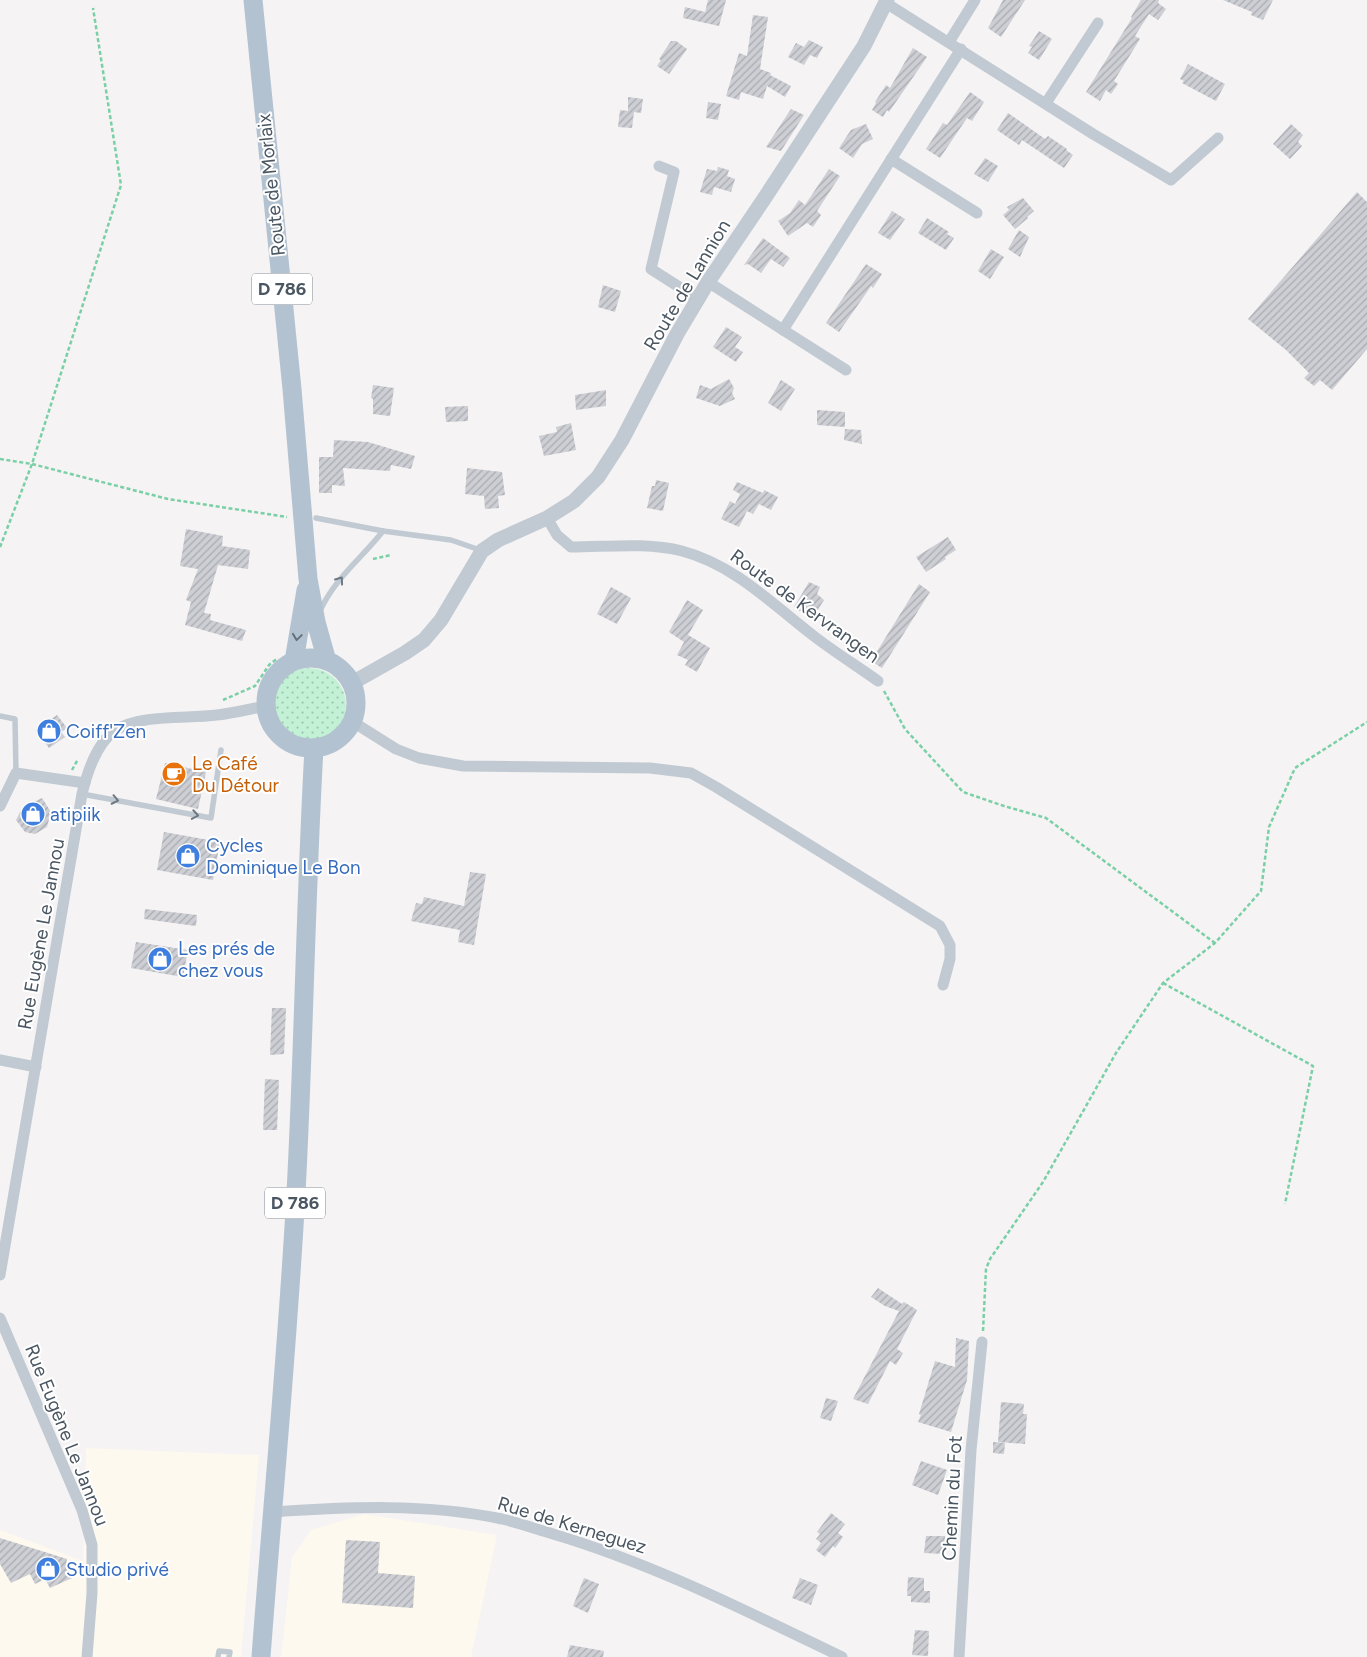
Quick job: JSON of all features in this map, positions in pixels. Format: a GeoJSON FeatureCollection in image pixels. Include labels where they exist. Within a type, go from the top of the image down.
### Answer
{"type":"FeatureCollection","features":[{"type":"Feature","properties":{"kind":"main road","name":"Route de Morlaix"},"geometry":{"type":"LineString","coordinates":[[253,0],[292,389],[310,518],[308,579],[289,657]]}},
{"type":"Feature","properties":{"kind":"main road","name":"Route de Morlaix"},"geometry":{"type":"LineString","coordinates":[[308,579],[316,622],[327,661]]}},
{"type":"Feature","properties":{"kind":"main road"},"geometry":{"type":"LineString","coordinates":[[289,657],[327,661],[342,670],[352,683],[356,696],[356,709],[352,722],[343,735],[330,744],[314,748],[296,746],[281,737],[271,723],[266,706],[268,692],[273,679],[289,657]]}},
{"type":"Feature","properties":{"kind":"main road","name":"D 786"},"geometry":{"type":"LineString","coordinates":[[261,1657],[287,1340],[297,1172],[308,845],[314,748]]}},
{"type":"Feature","properties":{"kind":"street"},"geometry":{"type":"LineString","coordinates":[[949,42],[975,0]]}},
{"type":"Feature","properties":{"kind":"street"},"geometry":{"type":"LineString","coordinates":[[887,1],[1093,134],[1171,180],[1218,138]]}},
{"type":"Feature","properties":{"kind":"street","name":"Route de Lannion"},"geometry":{"type":"LineString","coordinates":[[352,683],[424,640],[441,620],[482,551],[498,540],[547,518],[574,501],[598,477],[622,440],[677,334],[708,282],[864,46],[887,1]]}},
{"type":"Feature","properties":{"kind":"street"},"geometry":{"type":"LineString","coordinates":[[1046,103],[1098,23]]}},
{"type":"Feature","properties":{"kind":"street"},"geometry":{"type":"LineString","coordinates":[[783,330],[961,49]]}},
{"type":"Feature","properties":{"kind":"street"},"geometry":{"type":"LineString","coordinates":[[891,159],[977,213]]}},
{"type":"Feature","properties":{"kind":"street"},"geometry":{"type":"LineString","coordinates":[[659,166],[674,172],[651,269],[698,299]]}},
{"type":"Feature","properties":{"kind":"street"},"geometry":{"type":"LineString","coordinates":[[708,282],[846,370]]}},
{"type":"Feature","properties":{"kind":"street","name":"Route de Kervrangen"},"geometry":{"type":"LineString","coordinates":[[547,518],[557,535],[571,547],[654,546],[682,551],[720,565],[878,681]]}},
{"type":"Feature","properties":{"kind":"street","name":"Rue Eugène Le Jannou"},"geometry":{"type":"LineString","coordinates":[[0,1275],[84,788],[98,749],[114,731],[134,722],[217,715],[266,706]]}},
{"type":"Feature","properties":{"kind":"street"},"geometry":{"type":"LineString","coordinates":[[352,722],[396,749],[419,758],[462,766],[650,768],[691,773],[940,926],[950,945],[950,960],[944,985]]}},
{"type":"Feature","properties":{"kind":"street"},"geometry":{"type":"LineString","coordinates":[[0,806],[16,773],[70,781],[84,788]]}},
{"type":"Feature","properties":{"kind":"street"},"geometry":{"type":"LineString","coordinates":[[0,1060],[36,1067]]}},
{"type":"Feature","properties":{"kind":"street","name":"Rue Eugène Le Jannou"},"geometry":{"type":"LineString","coordinates":[[0,1318],[82,1510],[92,1545],[92,1593],[86,1657]]}},
{"type":"Feature","properties":{"kind":"street","name":"Chemin du Fot"},"geometry":{"type":"LineString","coordinates":[[959,1657],[971,1450],[982,1342]]}},
{"type":"Feature","properties":{"kind":"street","name":"Rue de Kerneguez"},"geometry":{"type":"LineString","coordinates":[[272,1512],[353,1508],[431,1508],[503,1519],[577,1542],[660,1572],[842,1657]]}},
{"type":"Feature","properties":{"kind":"lane"},"geometry":{"type":"LineString","coordinates":[[310,518],[383,531],[451,540],[482,551]]}},
{"type":"Feature","properties":{"kind":"lane"},"geometry":{"type":"LineString","coordinates":[[316,622],[324,602],[349,568],[370,548],[383,531]]}},
{"type":"Feature","properties":{"kind":"lane"},"geometry":{"type":"LineString","coordinates":[[0,716],[16,719],[16,773]]}},
{"type":"Feature","properties":{"kind":"lane"},"geometry":{"type":"LineString","coordinates":[[84,788],[211,818],[222,750]]}},
{"type":"Feature","properties":{"kind":"lane"},"geometry":{"type":"LineString","coordinates":[[218,1657],[219,1651],[230,1652],[229,1657]]}},
{"type":"Feature","properties":{"kind":"path"},"geometry":{"type":"LineString","coordinates":[[0,547],[32,464],[121,185],[94,8]]}},
{"type":"Feature","properties":{"kind":"path"},"geometry":{"type":"LineString","coordinates":[[0,459],[32,464],[168,499],[310,518]]}},
{"type":"Feature","properties":{"kind":"path"},"geometry":{"type":"LineString","coordinates":[[371,559],[391,555]]}},
{"type":"Feature","properties":{"kind":"path"},"geometry":{"type":"LineString","coordinates":[[220,702],[255,686],[269,665],[289,657]]}},
{"type":"Feature","properties":{"kind":"path"},"geometry":{"type":"LineString","coordinates":[[878,681],[905,729],[964,792],[1046,818],[1214,943]]}},
{"type":"Feature","properties":{"kind":"path"},"geometry":{"type":"LineString","coordinates":[[982,1342],[986,1268],[990,1259],[1043,1182],[1116,1053],[1163,983],[1214,943],[1261,890],[1269,827],[1294,768],[1367,722]]}},
{"type":"Feature","properties":{"kind":"path"},"geometry":{"type":"LineString","coordinates":[[70,781],[72,769],[81,755]]}},
{"type":"Feature","properties":{"kind":"path"},"geometry":{"type":"LineString","coordinates":[[1163,983],[1313,1066],[1285,1204]]}},
{"type":"Feature","properties":{"kind":"shaded area"},"geometry":{"type":"Polygon","coordinates":[[[86,1448],[259,1455],[241,1657],[0,1657],[0,1530],[83,1561],[86,1448]]]}},
{"type":"Feature","properties":{"kind":"shaded area"},"geometry":{"type":"Polygon","coordinates":[[[364,1514],[497,1535],[471,1657],[281,1657],[292,1557],[311,1530],[364,1514]]]}},
{"type":"Feature","properties":{"kind":"green space"},"geometry":{"type":"Polygon","coordinates":[[[309,668],[323,671],[335,679],[343,691],[346,705],[343,719],[335,731],[323,739],[309,742],[295,739],[283,731],[275,719],[272,705],[275,691],[283,679],[295,671],[309,668]]]}},
{"type":"Feature","properties":{"kind":"building"},"geometry":{"type":"Polygon","coordinates":[[[708,0],[726,0],[719,26],[683,18],[685,7],[705,12],[708,0]]]}},
{"type":"Feature","properties":{"kind":"building"},"geometry":{"type":"Polygon","coordinates":[[[1003,0],[1025,0],[1001,37],[988,28],[1003,0]]]}},
{"type":"Feature","properties":{"kind":"building"},"geometry":{"type":"Polygon","coordinates":[[[1141,0],[1159,0],[1158,3],[1166,9],[1158,20],[1149,14],[1135,36],[1140,39],[1114,81],[1118,84],[1111,94],[1106,90],[1100,101],[1086,92],[1132,18],[1141,0]]]}},
{"type":"Feature","properties":{"kind":"building"},"geometry":{"type":"Polygon","coordinates":[[[1223,0],[1273,0],[1263,20],[1251,15],[1252,12],[1223,0]]]}},
{"type":"Feature","properties":{"kind":"building"},"geometry":{"type":"Polygon","coordinates":[[[753,15],[768,17],[760,69],[771,73],[770,75],[791,86],[785,97],[767,86],[763,99],[741,92],[739,100],[726,96],[739,53],[747,56],[753,15]]]}},
{"type":"Feature","properties":{"kind":"building"},"geometry":{"type":"Polygon","coordinates":[[[1039,31],[1052,39],[1039,60],[1028,53],[1032,47],[1029,46],[1039,31]]]}},
{"type":"Feature","properties":{"kind":"building"},"geometry":{"type":"Polygon","coordinates":[[[809,40],[823,47],[817,58],[810,55],[804,65],[788,57],[796,43],[804,47],[809,40]]]}},
{"type":"Feature","properties":{"kind":"building"},"geometry":{"type":"Polygon","coordinates":[[[671,41],[676,41],[687,49],[669,74],[657,66],[661,60],[659,59],[671,41]]]}},
{"type":"Feature","properties":{"kind":"building"},"geometry":{"type":"Polygon","coordinates":[[[913,48],[927,57],[889,112],[887,110],[883,117],[872,110],[875,102],[886,85],[890,88],[913,48]]]}},
{"type":"Feature","properties":{"kind":"building"},"geometry":{"type":"Polygon","coordinates":[[[1188,64],[1225,84],[1216,101],[1182,83],[1184,81],[1180,79],[1188,64]]]}},
{"type":"Feature","properties":{"kind":"building"},"geometry":{"type":"Polygon","coordinates":[[[970,92],[984,102],[972,121],[967,118],[940,158],[926,149],[943,123],[947,125],[970,92]]]}},
{"type":"Feature","properties":{"kind":"building"},"geometry":{"type":"Polygon","coordinates":[[[628,97],[643,99],[641,113],[634,112],[632,128],[618,127],[620,110],[628,111],[628,97]]]}},
{"type":"Feature","properties":{"kind":"building"},"geometry":{"type":"Polygon","coordinates":[[[708,102],[721,104],[718,120],[706,118],[708,102]]]}},
{"type":"Feature","properties":{"kind":"building"},"geometry":{"type":"Polygon","coordinates":[[[791,109],[804,115],[781,151],[766,147],[791,109]]]}},
{"type":"Feature","properties":{"kind":"building"},"geometry":{"type":"Polygon","coordinates":[[[1008,113],[1045,139],[1048,136],[1067,149],[1073,155],[1064,168],[1022,140],[1019,145],[997,130],[1008,113]]]}},
{"type":"Feature","properties":{"kind":"building"},"geometry":{"type":"Polygon","coordinates":[[[866,124],[873,139],[862,144],[853,158],[839,148],[851,130],[866,124]]]}},
{"type":"Feature","properties":{"kind":"building"},"geometry":{"type":"Polygon","coordinates":[[[1291,124],[1303,135],[1298,142],[1302,146],[1290,159],[1273,144],[1291,124]]]}},
{"type":"Feature","properties":{"kind":"building"},"geometry":{"type":"Polygon","coordinates":[[[985,158],[998,166],[988,182],[974,174],[985,158]]]}},
{"type":"Feature","properties":{"kind":"building"},"geometry":{"type":"Polygon","coordinates":[[[718,167],[729,170],[727,176],[735,179],[731,192],[714,187],[712,195],[700,192],[707,169],[717,171],[718,167]]]}},
{"type":"Feature","properties":{"kind":"building"},"geometry":{"type":"Polygon","coordinates":[[[829,169],[840,176],[817,211],[821,215],[813,227],[807,223],[788,236],[778,221],[790,213],[799,200],[805,205],[829,169]]]}},
{"type":"Feature","properties":{"kind":"building"},"geometry":{"type":"Polygon","coordinates":[[[1357,192],[1367,202],[1367,349],[1332,390],[1320,380],[1314,386],[1304,378],[1309,373],[1286,350],[1248,319],[1357,192]]]}},
{"type":"Feature","properties":{"kind":"building"},"geometry":{"type":"Polygon","coordinates":[[[1023,198],[1034,211],[1015,229],[1003,215],[1009,210],[1007,207],[1023,198]]]}},
{"type":"Feature","properties":{"kind":"building"},"geometry":{"type":"Polygon","coordinates":[[[892,211],[905,219],[890,240],[878,233],[892,211]]]}},
{"type":"Feature","properties":{"kind":"building"},"geometry":{"type":"Polygon","coordinates":[[[927,218],[949,232],[947,234],[954,238],[946,250],[918,233],[927,218]]]}},
{"type":"Feature","properties":{"kind":"building"},"geometry":{"type":"Polygon","coordinates":[[[1019,230],[1029,237],[1020,257],[1008,249],[1019,230]]]}},
{"type":"Feature","properties":{"kind":"building"},"geometry":{"type":"Polygon","coordinates":[[[763,238],[790,258],[783,267],[771,259],[761,273],[748,264],[744,265],[763,238]]]}},
{"type":"Feature","properties":{"kind":"building"},"geometry":{"type":"Polygon","coordinates":[[[991,249],[1004,257],[990,279],[978,271],[991,249]]]}},
{"type":"Feature","properties":{"kind":"building"},"geometry":{"type":"Polygon","coordinates":[[[866,264],[882,274],[873,288],[871,286],[839,332],[826,323],[866,264]]]}},
{"type":"Feature","properties":{"kind":"building"},"geometry":{"type":"Polygon","coordinates":[[[603,285],[621,291],[615,312],[598,307],[603,285]]]}},
{"type":"Feature","properties":{"kind":"building"},"geometry":{"type":"Polygon","coordinates":[[[726,327],[742,337],[735,347],[743,352],[736,362],[713,347],[726,327]]]}},
{"type":"Feature","properties":{"kind":"building"},"geometry":{"type":"Polygon","coordinates":[[[729,379],[734,388],[732,393],[735,399],[720,406],[696,398],[700,385],[711,389],[729,379]]]}},
{"type":"Feature","properties":{"kind":"building"},"geometry":{"type":"Polygon","coordinates":[[[781,380],[795,389],[781,411],[768,403],[781,380]]]}},
{"type":"Feature","properties":{"kind":"building"},"geometry":{"type":"Polygon","coordinates":[[[373,385],[394,388],[390,416],[373,414],[373,399],[371,398],[373,385]]]}},
{"type":"Feature","properties":{"kind":"building"},"geometry":{"type":"Polygon","coordinates":[[[606,390],[606,406],[576,410],[575,395],[606,390]]]}},
{"type":"Feature","properties":{"kind":"building"},"geometry":{"type":"Polygon","coordinates":[[[468,406],[468,421],[446,422],[445,407],[468,406]]]}},
{"type":"Feature","properties":{"kind":"building"},"geometry":{"type":"Polygon","coordinates":[[[817,410],[845,412],[845,427],[817,425],[817,410]]]}},
{"type":"Feature","properties":{"kind":"building"},"geometry":{"type":"Polygon","coordinates":[[[571,423],[576,450],[544,456],[539,436],[557,432],[556,427],[571,423]]]}},
{"type":"Feature","properties":{"kind":"building"},"geometry":{"type":"Polygon","coordinates":[[[845,429],[861,430],[862,444],[844,440],[845,429]]]}},
{"type":"Feature","properties":{"kind":"building"},"geometry":{"type":"Polygon","coordinates":[[[334,440],[368,442],[415,456],[411,469],[391,465],[390,471],[343,468],[345,486],[332,485],[332,493],[319,493],[319,457],[333,457],[334,440]]]}},
{"type":"Feature","properties":{"kind":"building"},"geometry":{"type":"Polygon","coordinates":[[[467,468],[502,472],[505,495],[498,496],[499,508],[485,509],[484,496],[465,494],[467,468]]]}},
{"type":"Feature","properties":{"kind":"building"},"geometry":{"type":"Polygon","coordinates":[[[656,480],[669,483],[663,511],[647,508],[652,486],[655,486],[656,480]]]}},
{"type":"Feature","properties":{"kind":"building"},"geometry":{"type":"Polygon","coordinates":[[[737,482],[763,493],[764,490],[778,497],[771,510],[759,504],[753,514],[747,511],[739,527],[721,519],[730,501],[735,504],[740,494],[733,490],[737,482]]]}},
{"type":"Feature","properties":{"kind":"building"},"geometry":{"type":"Polygon","coordinates":[[[186,529],[223,536],[222,546],[250,550],[248,569],[218,565],[204,613],[211,614],[210,620],[246,630],[242,641],[185,625],[191,602],[186,600],[198,569],[180,566],[186,529]]]}},
{"type":"Feature","properties":{"kind":"building"},"geometry":{"type":"Polygon","coordinates":[[[948,537],[956,550],[926,572],[916,557],[948,537]]]}},
{"type":"Feature","properties":{"kind":"building"},"geometry":{"type":"Polygon","coordinates":[[[809,582],[820,587],[817,594],[824,600],[812,619],[794,607],[809,582]]]}},
{"type":"Feature","properties":{"kind":"building"},"geometry":{"type":"Polygon","coordinates":[[[919,584],[930,592],[882,668],[871,661],[919,584]]]}},
{"type":"Feature","properties":{"kind":"building"},"geometry":{"type":"Polygon","coordinates":[[[611,587],[631,598],[617,624],[597,614],[611,587]]]}},
{"type":"Feature","properties":{"kind":"building"},"geometry":{"type":"Polygon","coordinates":[[[687,600],[703,610],[688,635],[710,648],[697,672],[685,665],[688,660],[677,655],[684,642],[669,632],[687,600]]]}},
{"type":"Feature","properties":{"kind":"building","name":"Coiff'Zen"},"geometry":{"type":"Polygon","coordinates":[[[57,715],[67,728],[61,732],[65,737],[49,748],[36,730],[57,715]]]}},
{"type":"Feature","properties":{"kind":"building"},"geometry":{"type":"Polygon","coordinates":[[[165,763],[206,772],[198,809],[156,799],[165,763]]]}},
{"type":"Feature","properties":{"kind":"building","name":"atipiik"},"geometry":{"type":"Polygon","coordinates":[[[42,798],[51,812],[47,827],[35,834],[25,832],[16,820],[23,807],[42,798]]]}},
{"type":"Feature","properties":{"kind":"building","name":"Cycles Dominique Le Bon"},"geometry":{"type":"Polygon","coordinates":[[[164,832],[220,842],[213,880],[157,870],[164,832]]]}},
{"type":"Feature","properties":{"kind":"building"},"geometry":{"type":"Polygon","coordinates":[[[470,872],[486,874],[474,945],[458,942],[460,930],[411,921],[416,903],[422,904],[424,897],[464,906],[470,872]]]}},
{"type":"Feature","properties":{"kind":"building"},"geometry":{"type":"Polygon","coordinates":[[[145,909],[197,915],[196,926],[144,919],[145,909]]]}},
{"type":"Feature","properties":{"kind":"building","name":"Les prés de chez vous"},"geometry":{"type":"Polygon","coordinates":[[[136,942],[188,950],[183,977],[131,968],[136,942]]]}},
{"type":"Feature","properties":{"kind":"building"},"geometry":{"type":"Polygon","coordinates":[[[272,1008],[286,1008],[284,1054],[270,1055],[272,1008]]]}},
{"type":"Feature","properties":{"kind":"building"},"geometry":{"type":"Polygon","coordinates":[[[265,1079],[279,1080],[277,1130],[263,1130],[265,1079]]]}},
{"type":"Feature","properties":{"kind":"building"},"geometry":{"type":"Polygon","coordinates":[[[878,1288],[902,1304],[904,1302],[917,1310],[897,1349],[903,1353],[896,1365],[890,1361],[868,1404],[853,1399],[899,1311],[885,1306],[871,1297],[878,1288]]]}},
{"type":"Feature","properties":{"kind":"building"},"geometry":{"type":"Polygon","coordinates":[[[956,1338],[969,1341],[967,1380],[951,1432],[918,1422],[935,1361],[955,1367],[956,1338]]]}},
{"type":"Feature","properties":{"kind":"building"},"geometry":{"type":"Polygon","coordinates":[[[826,1398],[838,1401],[831,1421],[820,1418],[826,1398]]]}},
{"type":"Feature","properties":{"kind":"building"},"geometry":{"type":"Polygon","coordinates":[[[1001,1402],[1024,1404],[1023,1414],[1027,1414],[1025,1444],[998,1442],[1001,1402]]]}},
{"type":"Feature","properties":{"kind":"building"},"geometry":{"type":"Polygon","coordinates":[[[993,1442],[1005,1443],[1004,1454],[993,1453],[993,1442]]]}},
{"type":"Feature","properties":{"kind":"building"},"geometry":{"type":"Polygon","coordinates":[[[921,1461],[947,1470],[938,1495],[912,1485],[921,1461]]]}},
{"type":"Feature","properties":{"kind":"building"},"geometry":{"type":"Polygon","coordinates":[[[831,1513],[845,1524],[838,1533],[843,1537],[825,1557],[816,1550],[821,1543],[816,1539],[820,1534],[817,1532],[831,1513]]]}},
{"type":"Feature","properties":{"kind":"building"},"geometry":{"type":"Polygon","coordinates":[[[926,1536],[945,1536],[944,1554],[924,1553],[926,1536]]]}},
{"type":"Feature","properties":{"kind":"building","name":"Studio privé"},"geometry":{"type":"Polygon","coordinates":[[[0,1538],[67,1559],[66,1564],[72,1578],[50,1588],[45,1579],[35,1584],[30,1574],[11,1583],[0,1564],[0,1538]]]}},
{"type":"Feature","properties":{"kind":"building"},"geometry":{"type":"Polygon","coordinates":[[[346,1540],[380,1542],[378,1573],[415,1576],[413,1608],[342,1603],[346,1540]]]}},
{"type":"Feature","properties":{"kind":"building"},"geometry":{"type":"Polygon","coordinates":[[[908,1577],[924,1578],[924,1591],[930,1591],[930,1603],[911,1602],[911,1596],[907,1596],[908,1577]]]}},
{"type":"Feature","properties":{"kind":"building"},"geometry":{"type":"Polygon","coordinates":[[[584,1578],[599,1584],[588,1613],[573,1606],[584,1578]]]}},
{"type":"Feature","properties":{"kind":"building"},"geometry":{"type":"Polygon","coordinates":[[[800,1578],[818,1585],[811,1605],[792,1598],[800,1578]]]}},
{"type":"Feature","properties":{"kind":"building"},"geometry":{"type":"Polygon","coordinates":[[[915,1630],[929,1631],[928,1656],[912,1655],[915,1630]]]}},
{"type":"Feature","properties":{"kind":"building"},"geometry":{"type":"Polygon","coordinates":[[[570,1645],[604,1651],[603,1657],[567,1657],[570,1645]]]}},
{"type":"Feature","properties":{"kind":"place","name":"Coiff'Zen"},"geometry":{"type":"Point","coordinates":[49,731]}},
{"type":"Feature","properties":{"kind":"place","name":"Le Café Du Détour"},"geometry":{"type":"Point","coordinates":[174,774]}},
{"type":"Feature","properties":{"kind":"place","name":"atipiik"},"geometry":{"type":"Point","coordinates":[33,814]}},
{"type":"Feature","properties":{"kind":"place","name":"Cycles Dominique Le Bon"},"geometry":{"type":"Point","coordinates":[188,856]}},
{"type":"Feature","properties":{"kind":"place","name":"Les prés de chez vous"},"geometry":{"type":"Point","coordinates":[160,959]}},
{"type":"Feature","properties":{"kind":"place","name":"Studio privé"},"geometry":{"type":"Point","coordinates":[48,1569]}}]}
